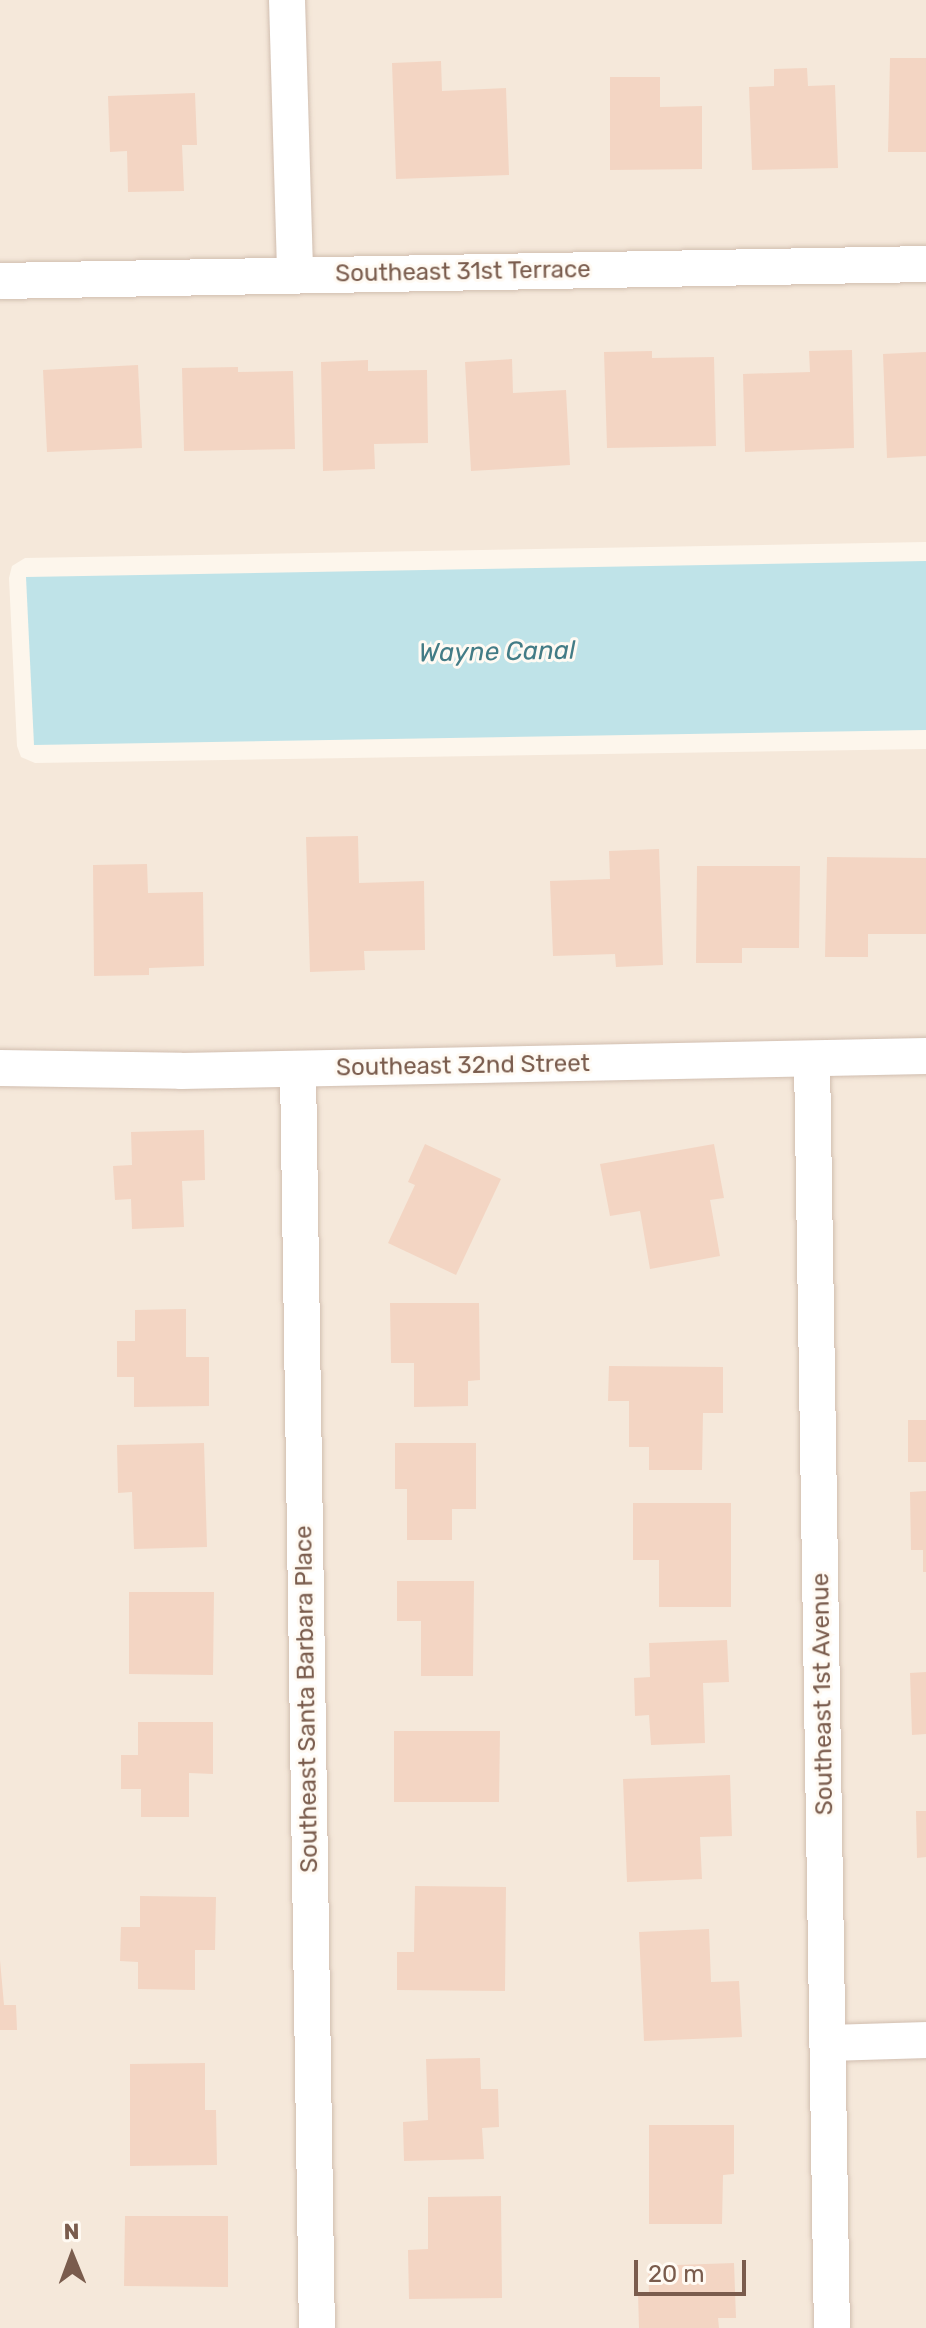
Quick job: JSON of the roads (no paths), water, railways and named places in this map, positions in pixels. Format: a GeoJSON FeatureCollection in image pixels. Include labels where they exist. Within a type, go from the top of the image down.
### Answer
{"type":"FeatureCollection","features":[{"type":"Feature","properties":{"kind":"street"},"geometry":{"type":"LineString","coordinates":[[287,0],[295,275]]}},
{"type":"Feature","properties":{"kind":"street","name":"Southeast 31st Terrace"},"geometry":{"type":"LineString","coordinates":[[0,281],[926,264]]}},
{"type":"Feature","properties":{"kind":"street","name":"Southeast 32nd Street"},"geometry":{"type":"LineString","coordinates":[[0,1068],[298,1069],[926,1056]]}},
{"type":"Feature","properties":{"kind":"street","name":"Southeast 1st Avenue"},"geometry":{"type":"LineString","coordinates":[[812,1060],[830,2043],[832,2328]]}},
{"type":"Feature","properties":{"kind":"street","name":"Southeast Santa Barbara Place"},"geometry":{"type":"LineString","coordinates":[[298,1069],[317,2328]]}},
{"type":"Feature","properties":{"kind":"street"},"geometry":{"type":"LineString","coordinates":[[830,2043],[926,2040]]}},
{"type":"Feature","properties":{"kind":"water","name":"Wayne Canal"},"geometry":{"type":"Polygon","coordinates":[[[926,561],[926,730],[34,745],[26,577],[926,561]]]}}]}
